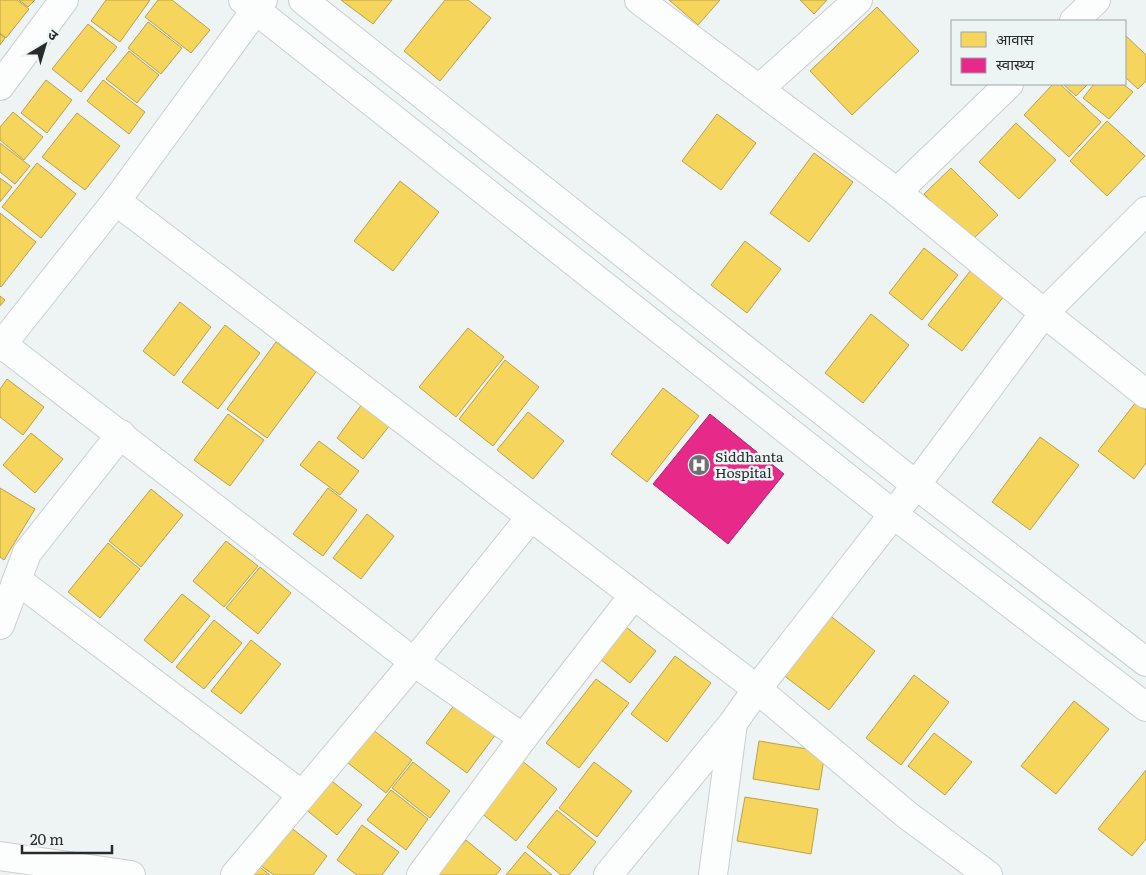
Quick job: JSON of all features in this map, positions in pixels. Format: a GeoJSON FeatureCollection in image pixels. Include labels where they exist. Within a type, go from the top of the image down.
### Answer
{"type":"FeatureCollection","features":[{"type":"Feature","properties":{"kind":"street"},"geometry":{"type":"LineString","coordinates":[[0,86],[64,0]]}},
{"type":"Feature","properties":{"kind":"street"},"geometry":{"type":"LineString","coordinates":[[304,0],[916,485],[1146,662]]}},
{"type":"Feature","properties":{"kind":"street"},"geometry":{"type":"LineString","coordinates":[[639,0],[897,192],[1146,394]]}},
{"type":"Feature","properties":{"kind":"street"},"geometry":{"type":"LineString","coordinates":[[759,89],[858,0]]}},
{"type":"Feature","properties":{"kind":"street"},"geometry":{"type":"LineString","coordinates":[[1075,20],[1096,0]]}},
{"type":"Feature","properties":{"kind":"street"},"geometry":{"type":"LineString","coordinates":[[523,738],[414,662],[121,434],[1,346],[116,201],[254,3],[893,514],[1146,707]]}},
{"type":"Feature","properties":{"kind":"street"},"geometry":{"type":"LineString","coordinates":[[897,192],[1008,85]]}},
{"type":"Feature","properties":{"kind":"street"},"geometry":{"type":"LineString","coordinates":[[116,201],[757,689],[907,815],[988,875]]}},
{"type":"Feature","properties":{"kind":"street"},"geometry":{"type":"LineString","coordinates":[[608,875],[733,724],[757,689],[916,485],[1044,313],[1146,210]]}},
{"type":"Feature","properties":{"kind":"street"},"geometry":{"type":"LineString","coordinates":[[0,625],[27,552],[121,434]]}},
{"type":"Feature","properties":{"kind":"street"},"geometry":{"type":"LineString","coordinates":[[235,875],[414,662],[530,518]]}},
{"type":"Feature","properties":{"kind":"street"},"geometry":{"type":"LineString","coordinates":[[17,580],[302,795]]}},
{"type":"Feature","properties":{"kind":"street"},"geometry":{"type":"LineString","coordinates":[[421,875],[523,738],[633,596]]}},
{"type":"Feature","properties":{"kind":"street"},"geometry":{"type":"LineString","coordinates":[[713,875],[733,724]]}},
{"type":"Feature","properties":{"kind":"street"},"geometry":{"type":"LineString","coordinates":[[0,856],[131,875]]}},
{"type":"Feature","properties":{"kind":"building: आवास"},"geometry":{"type":"Polygon","coordinates":[[[0,0],[17,0],[29,9],[6,38],[0,33],[0,0]]]}},
{"type":"Feature","properties":{"kind":"building: आवास"},"geometry":{"type":"Polygon","coordinates":[[[19,0],[35,0],[28,7],[19,0]]]}},
{"type":"Feature","properties":{"kind":"building: आवास"},"geometry":{"type":"Polygon","coordinates":[[[106,0],[150,0],[120,42],[91,21],[106,0]]]}},
{"type":"Feature","properties":{"kind":"building: आवास"},"geometry":{"type":"Polygon","coordinates":[[[158,0],[172,0],[210,30],[191,53],[145,17],[158,0]]]}},
{"type":"Feature","properties":{"kind":"building: आवास"},"geometry":{"type":"Polygon","coordinates":[[[341,0],[392,0],[373,24],[341,0]]]}},
{"type":"Feature","properties":{"kind":"building: आवास"},"geometry":{"type":"Polygon","coordinates":[[[445,0],[468,0],[491,18],[440,81],[404,51],[445,0]]]}},
{"type":"Feature","properties":{"kind":"building: आवास"},"geometry":{"type":"Polygon","coordinates":[[[669,0],[720,0],[698,25],[669,0]]]}},
{"type":"Feature","properties":{"kind":"building: आवास"},"geometry":{"type":"Polygon","coordinates":[[[800,0],[827,0],[814,14],[800,0]]]}},
{"type":"Feature","properties":{"kind":"building: आवास"},"geometry":{"type":"Polygon","coordinates":[[[877,7],[919,51],[852,115],[810,71],[877,7]]]}},
{"type":"Feature","properties":{"kind":"building: आवास"},"geometry":{"type":"Polygon","coordinates":[[[148,22],[182,48],[161,74],[128,48],[148,22]]]}},
{"type":"Feature","properties":{"kind":"building: आवास"},"geometry":{"type":"Polygon","coordinates":[[[88,24],[117,47],[81,92],[52,69],[88,24]]]}},
{"type":"Feature","properties":{"kind":"building: आवास"},"geometry":{"type":"Polygon","coordinates":[[[0,34],[5,38],[0,45],[0,34]]]}},
{"type":"Feature","properties":{"kind":"building: आवास"},"geometry":{"type":"Polygon","coordinates":[[[1126,36],[1146,55],[1146,81],[1138,89],[1126,78],[1126,36]]]}},
{"type":"Feature","properties":{"kind":"building: आवास"},"geometry":{"type":"Polygon","coordinates":[[[129,51],[159,75],[137,103],[106,79],[129,51]]]}},
{"type":"Feature","properties":{"kind":"building: आवास"},"geometry":{"type":"Polygon","coordinates":[[[46,80],[72,100],[47,133],[21,113],[46,80]]]}},
{"type":"Feature","properties":{"kind":"building: आवास"},"geometry":{"type":"Polygon","coordinates":[[[103,80],[145,112],[129,134],[87,101],[103,80]]]}},
{"type":"Feature","properties":{"kind":"building: आवास"},"geometry":{"type":"Polygon","coordinates":[[[1052,85],[1061,85],[1101,122],[1069,157],[1024,115],[1052,85]]]}},
{"type":"Feature","properties":{"kind":"building: आवास"},"geometry":{"type":"Polygon","coordinates":[[[1064,85],[1087,85],[1076,96],[1064,85]]]}},
{"type":"Feature","properties":{"kind":"building: आवास"},"geometry":{"type":"Polygon","coordinates":[[[1093,85],[1124,85],[1133,92],[1109,119],[1083,98],[1093,85]]]}},
{"type":"Feature","properties":{"kind":"building: आवास"},"geometry":{"type":"Polygon","coordinates":[[[13,112],[43,137],[24,160],[0,140],[0,127],[13,112]]]}},
{"type":"Feature","properties":{"kind":"building: आवास"},"geometry":{"type":"Polygon","coordinates":[[[77,113],[120,146],[85,190],[42,157],[77,113]]]}},
{"type":"Feature","properties":{"kind":"building: आवास"},"geometry":{"type":"Polygon","coordinates":[[[717,114],[756,143],[721,190],[682,161],[717,114]]]}},
{"type":"Feature","properties":{"kind":"building: आवास"},"geometry":{"type":"Polygon","coordinates":[[[1107,121],[1145,156],[1107,196],[1070,161],[1107,121]]]}},
{"type":"Feature","properties":{"kind":"building: आवास"},"geometry":{"type":"Polygon","coordinates":[[[1016,123],[1056,160],[1019,199],[979,162],[1016,123]]]}},
{"type":"Feature","properties":{"kind":"building: आवास"},"geometry":{"type":"Polygon","coordinates":[[[0,143],[30,166],[15,184],[0,172],[0,143]]]}},
{"type":"Feature","properties":{"kind":"building: आवास"},"geometry":{"type":"Polygon","coordinates":[[[814,153],[853,182],[809,242],[770,213],[814,153]]]}},
{"type":"Feature","properties":{"kind":"building: आवास"},"geometry":{"type":"Polygon","coordinates":[[[37,163],[76,194],[41,238],[2,207],[37,163]]]}},
{"type":"Feature","properties":{"kind":"building: आवास"},"geometry":{"type":"Polygon","coordinates":[[[951,168],[998,215],[971,241],[924,194],[951,168]]]}},
{"type":"Feature","properties":{"kind":"building: आवास"},"geometry":{"type":"Polygon","coordinates":[[[0,178],[12,187],[0,202],[0,178]]]}},
{"type":"Feature","properties":{"kind":"building: आवास"},"geometry":{"type":"Polygon","coordinates":[[[400,181],[439,212],[393,271],[354,241],[400,181]]]}},
{"type":"Feature","properties":{"kind":"building: आवास"},"geometry":{"type":"Polygon","coordinates":[[[0,213],[36,242],[1,287],[0,286],[0,213]]]}},
{"type":"Feature","properties":{"kind":"building: आवास"},"geometry":{"type":"Polygon","coordinates":[[[745,241],[781,269],[747,313],[711,285],[745,241]]]}},
{"type":"Feature","properties":{"kind":"building: आवास"},"geometry":{"type":"Polygon","coordinates":[[[924,248],[958,275],[922,320],[889,293],[924,248]]]}},
{"type":"Feature","properties":{"kind":"building: आवास"},"geometry":{"type":"Polygon","coordinates":[[[971,270],[1004,296],[962,351],[928,325],[971,270]]]}},
{"type":"Feature","properties":{"kind":"building: आवास"},"geometry":{"type":"Polygon","coordinates":[[[0,296],[5,300],[0,306],[0,296]]]}},
{"type":"Feature","properties":{"kind":"building: आवास"},"geometry":{"type":"Polygon","coordinates":[[[180,302],[211,327],[174,376],[143,351],[180,302]]]}},
{"type":"Feature","properties":{"kind":"building: आवास"},"geometry":{"type":"Polygon","coordinates":[[[871,314],[909,345],[863,403],[825,373],[871,314]]]}},
{"type":"Feature","properties":{"kind":"building: आवास"},"geometry":{"type":"Polygon","coordinates":[[[225,325],[260,353],[218,409],[182,382],[225,325]]]}},
{"type":"Feature","properties":{"kind":"building: आवास"},"geometry":{"type":"Polygon","coordinates":[[[468,328],[504,357],[456,417],[419,387],[468,328]]]}},
{"type":"Feature","properties":{"kind":"building: आवास"},"geometry":{"type":"Polygon","coordinates":[[[276,342],[316,372],[267,438],[227,409],[276,342]]]}},
{"type":"Feature","properties":{"kind":"building: आवास"},"geometry":{"type":"Polygon","coordinates":[[[505,360],[539,387],[493,446],[459,419],[505,360]]]}},
{"type":"Feature","properties":{"kind":"building: आवास"},"geometry":{"type":"Polygon","coordinates":[[[7,379],[44,407],[23,435],[0,417],[0,389],[7,379]]]}},
{"type":"Feature","properties":{"kind":"building: आवास"},"geometry":{"type":"Polygon","coordinates":[[[663,388],[699,416],[647,482],[611,454],[663,388]]]}},
{"type":"Feature","properties":{"kind":"building: आवास"},"geometry":{"type":"Polygon","coordinates":[[[1136,402],[1146,410],[1146,463],[1134,479],[1098,451],[1136,402]]]}},
{"type":"Feature","properties":{"kind":"building: आवास"},"geometry":{"type":"Polygon","coordinates":[[[362,404],[390,425],[363,459],[337,438],[362,404]]]}},
{"type":"Feature","properties":{"kind":"building: आवास"},"geometry":{"type":"Polygon","coordinates":[[[528,412],[564,441],[533,479],[497,450],[528,412]]]}},
{"type":"Feature","properties":{"kind":"building: आवास"},"geometry":{"type":"Polygon","coordinates":[[[228,414],[264,440],[230,486],[194,460],[228,414]]]}},
{"type":"Feature","properties":{"kind":"building: आवास"},"geometry":{"type":"Polygon","coordinates":[[[31,433],[63,459],[35,493],[3,465],[31,433]]]}},
{"type":"Feature","properties":{"kind":"building: आवास"},"geometry":{"type":"Polygon","coordinates":[[[1040,437],[1079,465],[1030,530],[992,502],[1040,437]]]}},
{"type":"Feature","properties":{"kind":"building: आवास"},"geometry":{"type":"Polygon","coordinates":[[[319,441],[359,471],[340,495],[300,465],[319,441]]]}},
{"type":"Feature","properties":{"kind":"building: आवास"},"geometry":{"type":"Polygon","coordinates":[[[0,488],[35,509],[4,560],[0,557],[0,488]]]}},
{"type":"Feature","properties":{"kind":"building: आवास"},"geometry":{"type":"Polygon","coordinates":[[[328,488],[357,510],[323,556],[293,534],[328,488]]]}},
{"type":"Feature","properties":{"kind":"building: आवास"},"geometry":{"type":"Polygon","coordinates":[[[151,489],[183,515],[141,567],[109,541],[151,489]]]}},
{"type":"Feature","properties":{"kind":"building: आवास"},"geometry":{"type":"Polygon","coordinates":[[[367,514],[394,536],[361,579],[333,558],[367,514]]]}},
{"type":"Feature","properties":{"kind":"building: आवास"},"geometry":{"type":"Polygon","coordinates":[[[226,541],[258,566],[224,607],[193,581],[226,541]]]}},
{"type":"Feature","properties":{"kind":"building: आवास"},"geometry":{"type":"Polygon","coordinates":[[[108,543],[140,569],[100,618],[68,592],[108,543]]]}},
{"type":"Feature","properties":{"kind":"building: आवास"},"geometry":{"type":"Polygon","coordinates":[[[260,567],[291,593],[258,634],[226,608],[260,567]]]}},
{"type":"Feature","properties":{"kind":"building: आवास"},"geometry":{"type":"Polygon","coordinates":[[[182,594],[210,616],[172,663],[144,640],[182,594]]]}},
{"type":"Feature","properties":{"kind":"building: आवास"},"geometry":{"type":"Polygon","coordinates":[[[828,614],[875,651],[829,710],[782,674],[828,614]]]}},
{"type":"Feature","properties":{"kind":"building: आवास"},"geometry":{"type":"Polygon","coordinates":[[[214,620],[242,643],[204,689],[176,667],[214,620]]]}},
{"type":"Feature","properties":{"kind":"building: आवास"},"geometry":{"type":"Polygon","coordinates":[[[621,623],[656,651],[630,683],[595,655],[621,623]]]}},
{"type":"Feature","properties":{"kind":"building: आवास"},"geometry":{"type":"Polygon","coordinates":[[[251,640],[281,664],[241,714],[211,691],[251,640]]]}},
{"type":"Feature","properties":{"kind":"building: आवास"},"geometry":{"type":"Polygon","coordinates":[[[675,656],[711,683],[667,742],[631,714],[675,656]]]}},
{"type":"Feature","properties":{"kind":"building: आवास"},"geometry":{"type":"Polygon","coordinates":[[[914,675],[949,702],[901,765],[866,738],[914,675]]]}},
{"type":"Feature","properties":{"kind":"building: आवास"},"geometry":{"type":"Polygon","coordinates":[[[596,679],[629,703],[579,768],[546,743],[596,679]]]}},
{"type":"Feature","properties":{"kind":"building: आवास"},"geometry":{"type":"Polygon","coordinates":[[[458,700],[499,730],[467,773],[426,743],[458,700]]]}},
{"type":"Feature","properties":{"kind":"building: आवास"},"geometry":{"type":"Polygon","coordinates":[[[1074,701],[1109,729],[1056,794],[1021,766],[1074,701]]]}},
{"type":"Feature","properties":{"kind":"building: आवास"},"geometry":{"type":"Polygon","coordinates":[[[368,726],[412,760],[386,793],[343,759],[368,726]]]}},
{"type":"Feature","properties":{"kind":"building: आवास"},"geometry":{"type":"Polygon","coordinates":[[[934,733],[972,762],[945,795],[908,766],[934,733]]]}},
{"type":"Feature","properties":{"kind":"building: आवास"},"geometry":{"type":"Polygon","coordinates":[[[759,741],[825,752],[819,790],[753,779],[759,741]]]}},
{"type":"Feature","properties":{"kind":"building: आवास"},"geometry":{"type":"Polygon","coordinates":[[[521,760],[557,789],[516,841],[480,812],[521,760]]]}},
{"type":"Feature","properties":{"kind":"building: आवास"},"geometry":{"type":"Polygon","coordinates":[[[413,762],[450,791],[430,818],[392,788],[413,762]]]}},
{"type":"Feature","properties":{"kind":"building: आवास"},"geometry":{"type":"Polygon","coordinates":[[[594,762],[632,791],[597,837],[559,808],[594,762]]]}},
{"type":"Feature","properties":{"kind":"building: आवास"},"geometry":{"type":"Polygon","coordinates":[[[1146,770],[1146,839],[1132,856],[1098,829],[1146,770]]]}},
{"type":"Feature","properties":{"kind":"building: आवास"},"geometry":{"type":"Polygon","coordinates":[[[328,778],[362,805],[337,835],[303,807],[328,778]]]}},
{"type":"Feature","properties":{"kind":"building: आवास"},"geometry":{"type":"Polygon","coordinates":[[[391,790],[428,819],[406,850],[367,820],[391,790]]]}},
{"type":"Feature","properties":{"kind":"building: आवास"},"geometry":{"type":"Polygon","coordinates":[[[745,797],[818,809],[811,854],[737,841],[745,797]]]}},
{"type":"Feature","properties":{"kind":"building: आवास"},"geometry":{"type":"Polygon","coordinates":[[[557,810],[596,842],[569,875],[561,875],[527,847],[557,810]]]}},
{"type":"Feature","properties":{"kind":"building: आवास"},"geometry":{"type":"Polygon","coordinates":[[[362,825],[399,852],[382,875],[357,875],[337,860],[362,825]]]}},
{"type":"Feature","properties":{"kind":"building: आवास"},"geometry":{"type":"Polygon","coordinates":[[[289,826],[327,856],[313,875],[274,875],[260,865],[289,826]]]}},
{"type":"Feature","properties":{"kind":"building: आवास"},"geometry":{"type":"Polygon","coordinates":[[[466,840],[501,869],[496,875],[436,875],[466,840]]]}},
{"type":"Feature","properties":{"kind":"building: आवास"},"geometry":{"type":"Polygon","coordinates":[[[525,852],[552,875],[506,875],[525,852]]]}},
{"type":"Feature","properties":{"kind":"building: आवास"},"geometry":{"type":"Polygon","coordinates":[[[257,865],[270,875],[249,875],[257,865]]]}},
{"type":"Feature","properties":{"kind":"building: स्वास्थ्य"},"geometry":{"type":"Polygon","coordinates":[[[710,414],[784,474],[728,544],[653,484],[710,414]]]}},
{"type":"Feature","properties":{"kind":"place","name":"Siddhanta Hospital"},"geometry":{"type":"Point","coordinates":[699,465]}}]}
